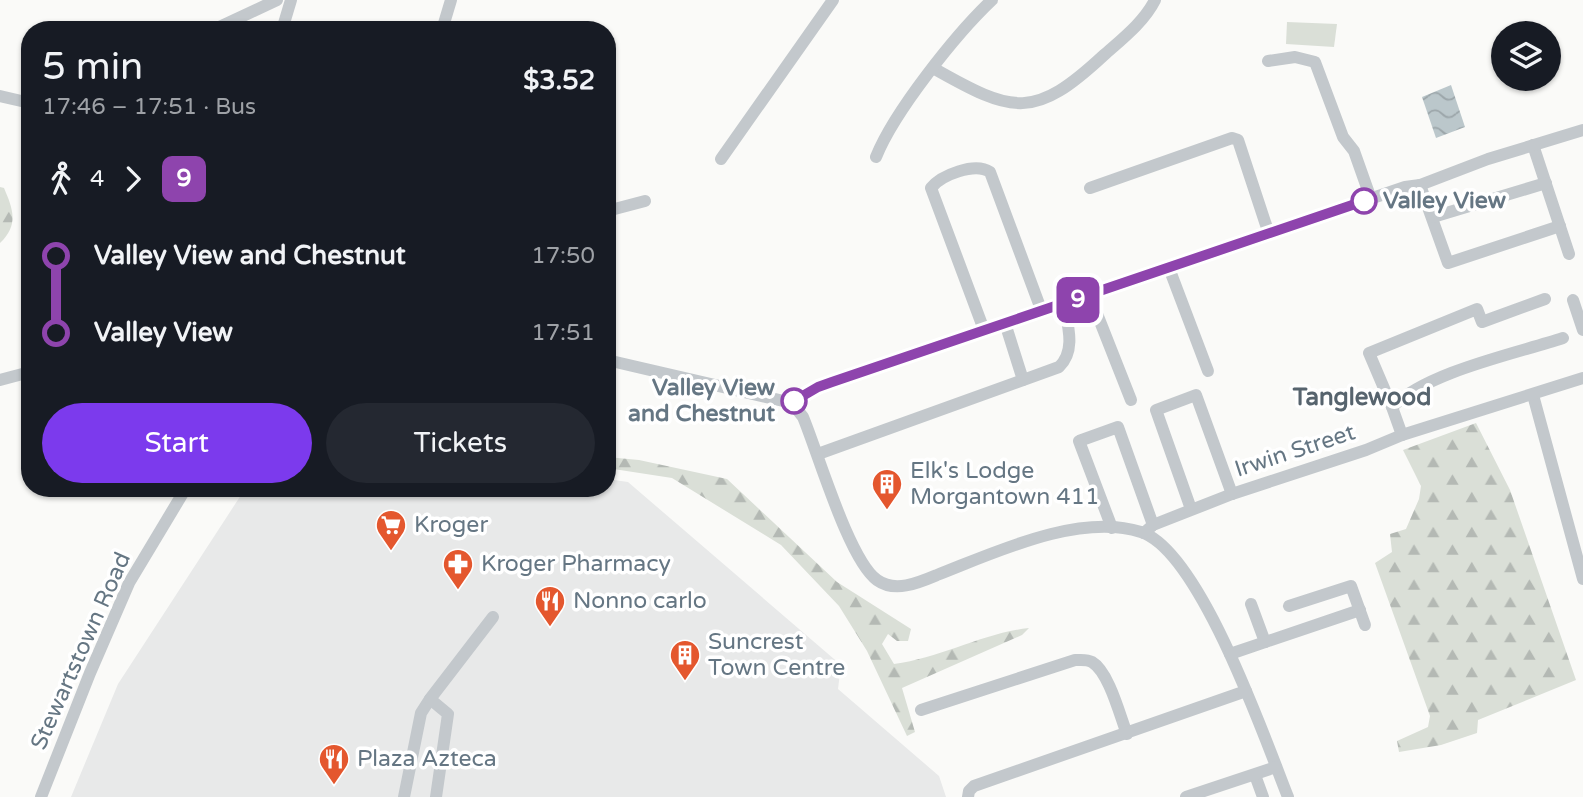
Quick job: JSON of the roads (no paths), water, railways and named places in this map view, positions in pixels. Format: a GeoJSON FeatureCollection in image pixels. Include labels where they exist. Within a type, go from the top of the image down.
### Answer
{"type":"FeatureCollection","features":[{"type":"Feature","properties":{"kind":"street"},"geometry":{"type":"LineString","coordinates":[[232,21],[277,0]]}},
{"type":"Feature","properties":{"kind":"street"},"geometry":{"type":"LineString","coordinates":[[285,21],[291,0]]}},
{"type":"Feature","properties":{"kind":"street"},"geometry":{"type":"LineString","coordinates":[[445,21],[451,0]]}},
{"type":"Feature","properties":{"kind":"street"},"geometry":{"type":"LineString","coordinates":[[721,159],[833,0]]}},
{"type":"Feature","properties":{"kind":"street"},"geometry":{"type":"LineString","coordinates":[[876,157],[882,141],[933,68],[977,14],[992,0]]}},
{"type":"Feature","properties":{"kind":"street"},"geometry":{"type":"LineString","coordinates":[[933,68],[969,89],[1002,101],[1022,105],[1039,102],[1058,94],[1079,78],[1125,36],[1156,0]]}},
{"type":"Feature","properties":{"kind":"street"},"geometry":{"type":"LineString","coordinates":[[1268,61],[1295,57],[1315,62],[1343,137],[1354,151],[1371,199]]}},
{"type":"Feature","properties":{"kind":"street"},"geometry":{"type":"LineString","coordinates":[[0,96],[21,101]]}},
{"type":"Feature","properties":{"kind":"street"},"geometry":{"type":"LineString","coordinates":[[792,403],[818,387],[1405,187],[1420,185],[1583,130]]}},
{"type":"Feature","properties":{"kind":"street"},"geometry":{"type":"LineString","coordinates":[[1090,188],[1232,138],[1238,140],[1269,234]]}},
{"type":"Feature","properties":{"kind":"street"},"geometry":{"type":"LineString","coordinates":[[1533,145],[1569,254]]}},
{"type":"Feature","properties":{"kind":"street"},"geometry":{"type":"LineString","coordinates":[[984,330],[931,188],[935,182],[976,167],[990,172],[1042,312]]}},
{"type":"Feature","properties":{"kind":"street"},"geometry":{"type":"LineString","coordinates":[[1433,217],[1546,183]]}},
{"type":"Feature","properties":{"kind":"street"},"geometry":{"type":"LineString","coordinates":[[1420,185],[1448,263],[1560,226]]}},
{"type":"Feature","properties":{"kind":"street"},"geometry":{"type":"LineString","coordinates":[[616,209],[645,201]]}},
{"type":"Feature","properties":{"kind":"street"},"geometry":{"type":"LineString","coordinates":[[1169,268],[1208,371]]}},
{"type":"Feature","properties":{"kind":"street"},"geometry":{"type":"LineString","coordinates":[[1090,296],[1131,400]]}},
{"type":"Feature","properties":{"kind":"street"},"geometry":{"type":"LineString","coordinates":[[1402,435],[1369,353],[1477,309],[1482,322],[1545,299]]}},
{"type":"Feature","properties":{"kind":"street"},"geometry":{"type":"LineString","coordinates":[[1573,300],[1583,330]]}},
{"type":"Feature","properties":{"kind":"street"},"geometry":{"type":"LineString","coordinates":[[818,454],[1059,367],[1067,360],[1070,350],[1064,304]]}},
{"type":"Feature","properties":{"kind":"street"},"geometry":{"type":"LineString","coordinates":[[1005,323],[1023,380]]}},
{"type":"Feature","properties":{"kind":"street"},"geometry":{"type":"LineString","coordinates":[[1392,407],[1404,395],[1434,379],[1563,338]]}},
{"type":"Feature","properties":{"kind":"street"},"geometry":{"type":"LineString","coordinates":[[616,362],[792,403],[803,417],[862,565],[874,579],[887,586],[902,586],[921,581],[1000,549],[1059,533],[1112,528],[1149,529]]}},
{"type":"Feature","properties":{"kind":"street"},"geometry":{"type":"LineString","coordinates":[[0,380],[21,374]]}},
{"type":"Feature","properties":{"kind":"street","name":"Irwin Street"},"geometry":{"type":"LineString","coordinates":[[1149,529],[1191,509],[1232,494],[1366,450],[1402,435],[1583,378]]}},
{"type":"Feature","properties":{"kind":"street"},"geometry":{"type":"LineString","coordinates":[[1191,509],[1156,410],[1196,394],[1232,494]]}},
{"type":"Feature","properties":{"kind":"street"},"geometry":{"type":"LineString","coordinates":[[1533,395],[1583,579]]}},
{"type":"Feature","properties":{"kind":"street"},"geometry":{"type":"LineString","coordinates":[[1112,528],[1079,441],[1118,427],[1149,529],[1177,559],[1190,578],[1230,654],[1288,797]]}},
{"type":"Feature","properties":{"kind":"street","name":"Stewartstown Road"},"geometry":{"type":"LineString","coordinates":[[41,797],[129,583],[181,497]]}},
{"type":"Feature","properties":{"kind":"street"},"geometry":{"type":"LineString","coordinates":[[1289,606],[1351,586],[1365,625]]}},
{"type":"Feature","properties":{"kind":"street"},"geometry":{"type":"LineString","coordinates":[[1251,604],[1265,642]]}},
{"type":"Feature","properties":{"kind":"street"},"geometry":{"type":"LineString","coordinates":[[1230,654],[1360,610]]}},
{"type":"Feature","properties":{"kind":"street"},"geometry":{"type":"LineString","coordinates":[[404,797],[421,713],[493,617]]}},
{"type":"Feature","properties":{"kind":"street"},"geometry":{"type":"LineString","coordinates":[[921,710],[1085,659],[1094,663],[1106,679],[1127,734]]}},
{"type":"Feature","properties":{"kind":"street"},"geometry":{"type":"LineString","coordinates":[[968,797],[974,786],[1246,691]]}},
{"type":"Feature","properties":{"kind":"street"},"geometry":{"type":"LineString","coordinates":[[430,699],[448,714],[436,797]]}},
{"type":"Feature","properties":{"kind":"street"},"geometry":{"type":"LineString","coordinates":[[1186,797],[1276,766]]}},
{"type":"Feature","properties":{"kind":"street"},"geometry":{"type":"LineString","coordinates":[[1255,775],[1263,797]]}},
{"type":"Feature","properties":{"kind":"water"},"geometry":{"type":"Polygon","coordinates":[[[1451,85],[1465,127],[1436,138],[1422,97],[1451,85]]]}},
{"type":"Feature","properties":{"kind":"place","name":"Valley View"},"geometry":{"type":"Point","coordinates":[1364,201]}},
{"type":"Feature","properties":{"kind":"place","name":"Valley View and Chestnut"},"geometry":{"type":"Point","coordinates":[794,401]}},
{"type":"Feature","properties":{"kind":"place","name":"Elk's Lodge Morgantown 411"},"geometry":{"type":"Point","coordinates":[887,511]}},
{"type":"Feature","properties":{"kind":"place","name":"Kroger"},"geometry":{"type":"Point","coordinates":[391,552]}},
{"type":"Feature","properties":{"kind":"place","name":"Kroger Pharmacy"},"geometry":{"type":"Point","coordinates":[458,591]}},
{"type":"Feature","properties":{"kind":"place","name":"Nonno carlo"},"geometry":{"type":"Point","coordinates":[550,628]}},
{"type":"Feature","properties":{"kind":"place","name":"Suncrest Town Centre"},"geometry":{"type":"Point","coordinates":[685,682]}},
{"type":"Feature","properties":{"kind":"place","name":"Plaza Azteca"},"geometry":{"type":"Point","coordinates":[334,786]}},
{"type":"Feature","properties":{"kind":"district","name":"Tanglewood"},"geometry":{"type":"Point","coordinates":[1362,397]}}]}
